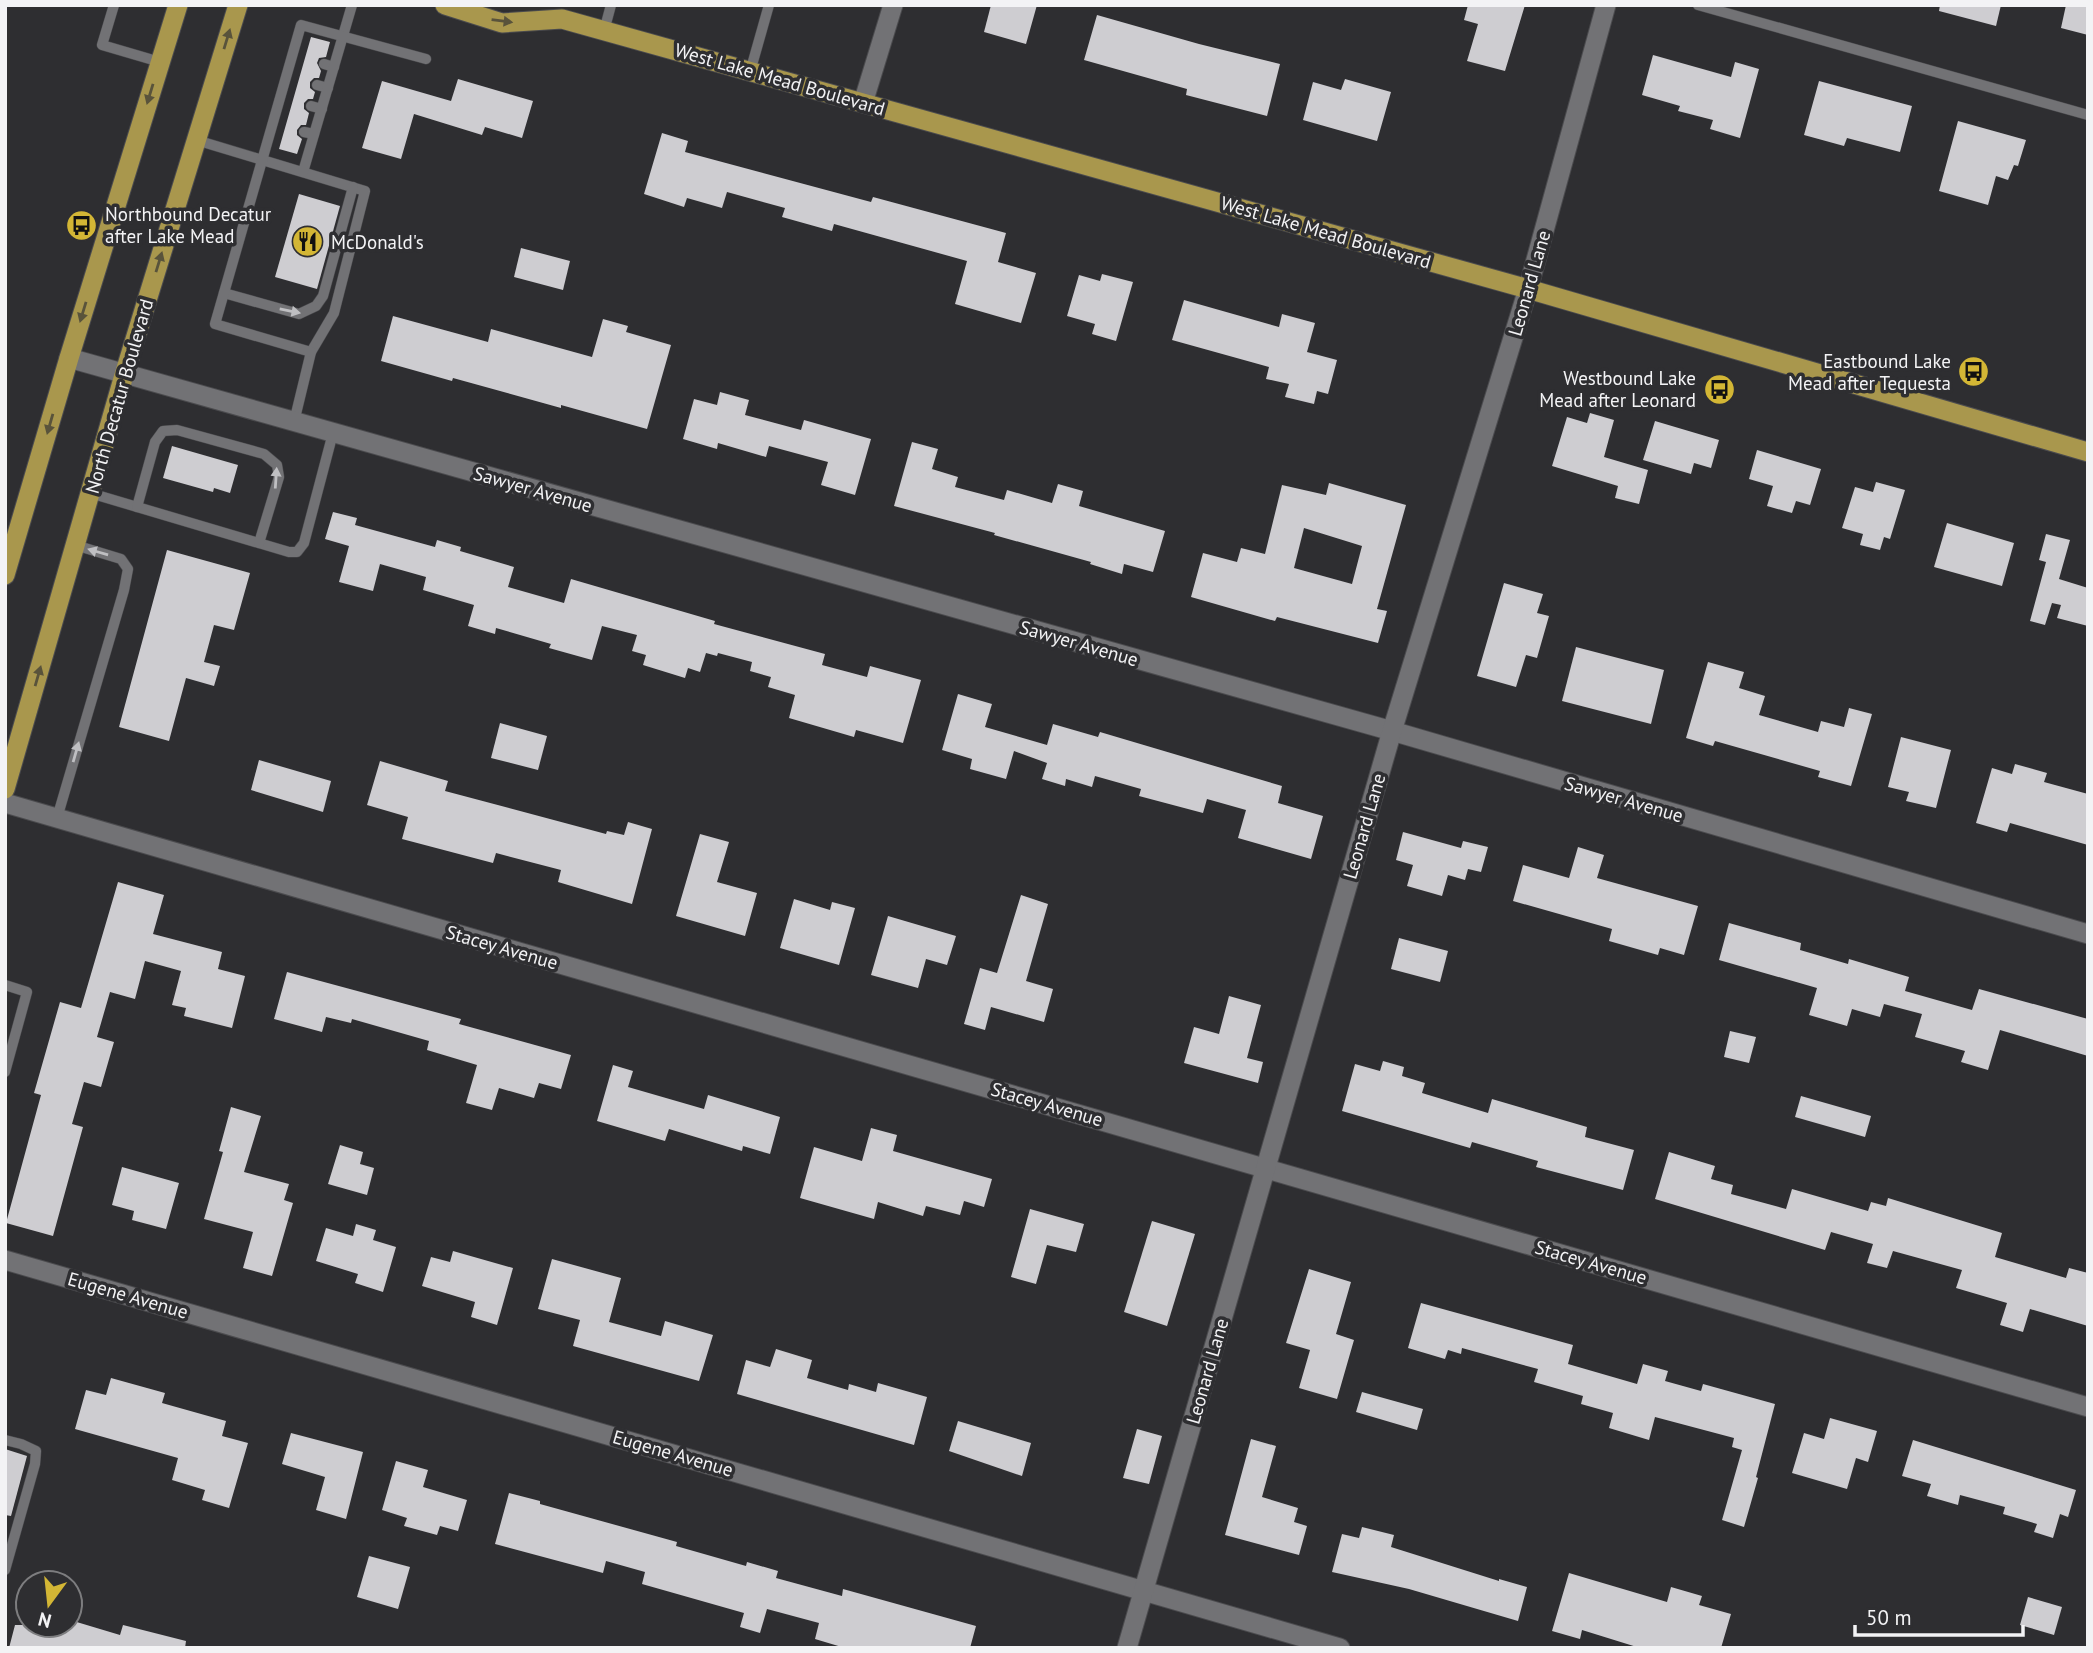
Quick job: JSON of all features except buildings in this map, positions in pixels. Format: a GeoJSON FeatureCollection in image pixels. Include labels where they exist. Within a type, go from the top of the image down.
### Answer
{"type":"FeatureCollection","features":[{"type":"Feature","properties":{"kind":"main road"},"geometry":{"type":"LineString","coordinates":[[5,575],[178,5]]}},
{"type":"Feature","properties":{"kind":"main road","name":"North Decatur Boulevard"},"geometry":{"type":"LineString","coordinates":[[5,789],[124,374],[238,5]]}},
{"type":"Feature","properties":{"kind":"main road","name":"West Lake Mead Boulevard"},"geometry":{"type":"LineString","coordinates":[[445,5],[502,23],[562,19],[604,30],[1528,289],[2088,452]]}},
{"type":"Feature","properties":{"kind":"main road","name":"West Lake Mead Boulevard"},"geometry":{"type":"LineString","coordinates":[[547,5],[562,19]]}},
{"type":"Feature","properties":{"kind":"street"},"geometry":{"type":"LineString","coordinates":[[863,103],[893,5]]}},
{"type":"Feature","properties":{"kind":"street","name":"Leonard Lane"},"geometry":{"type":"LineString","coordinates":[[1127,1648],[1392,731],[1528,289],[1606,5]]}},
{"type":"Feature","properties":{"kind":"street","name":"Sawyer Avenue"},"geometry":{"type":"LineString","coordinates":[[69,358],[1392,731],[2088,934]]}},
{"type":"Feature","properties":{"kind":"street","name":"Stacey Avenue"},"geometry":{"type":"LineString","coordinates":[[5,803],[2088,1407]]}},
{"type":"Feature","properties":{"kind":"street","name":"Eugene Avenue"},"geometry":{"type":"LineString","coordinates":[[5,1260],[1340,1648]]}},
{"type":"Feature","properties":{"kind":"lane"},"geometry":{"type":"LineString","coordinates":[[114,5],[102,45],[160,62]]}},
{"type":"Feature","properties":{"kind":"lane"},"geometry":{"type":"LineString","coordinates":[[303,172],[316,108],[352,5]]}},
{"type":"Feature","properties":{"kind":"lane"},"geometry":{"type":"LineString","coordinates":[[604,30],[611,5]]}},
{"type":"Feature","properties":{"kind":"lane"},"geometry":{"type":"LineString","coordinates":[[750,72],[769,5]]}},
{"type":"Feature","properties":{"kind":"lane"},"geometry":{"type":"LineString","coordinates":[[1698,5],[2088,115]]}},
{"type":"Feature","properties":{"kind":"lane"},"geometry":{"type":"LineString","coordinates":[[311,352],[215,324],[301,25],[426,59]]}},
{"type":"Feature","properties":{"kind":"lane"},"geometry":{"type":"LineString","coordinates":[[292,55],[305,59]]}},
{"type":"Feature","properties":{"kind":"lane"},"geometry":{"type":"LineString","coordinates":[[286,76],[299,80]]}},
{"type":"Feature","properties":{"kind":"lane"},"geometry":{"type":"LineString","coordinates":[[280,98],[292,102]]}},
{"type":"Feature","properties":{"kind":"lane"},"geometry":{"type":"LineString","coordinates":[[272,123],[285,127]]}},
{"type":"Feature","properties":{"kind":"lane"},"geometry":{"type":"LineString","coordinates":[[196,140],[365,191],[334,313],[311,352],[294,422]]}},
{"type":"Feature","properties":{"kind":"lane"},"geometry":{"type":"LineString","coordinates":[[224,293],[299,314],[316,306],[323,296],[353,187]]}},
{"type":"Feature","properties":{"kind":"lane"},"geometry":{"type":"LineString","coordinates":[[137,507],[155,442],[163,431],[177,429],[264,454],[277,465],[279,477],[259,543]]}},
{"type":"Feature","properties":{"kind":"lane"},"geometry":{"type":"LineString","coordinates":[[90,493],[289,552],[297,552],[304,543],[333,433]]}},
{"type":"Feature","properties":{"kind":"lane"},"geometry":{"type":"LineString","coordinates":[[57,818],[128,569],[121,559],[75,545]]}},
{"type":"Feature","properties":{"kind":"lane"},"geometry":{"type":"LineString","coordinates":[[5,985],[27,992],[5,1072]]}},
{"type":"Feature","properties":{"kind":"lane"},"geometry":{"type":"LineString","coordinates":[[5,1440],[36,1451],[35,1464],[5,1570]]}},
{"type":"Feature","properties":{"kind":"place","name":"Northbound Decatur after Lake Mead"},"geometry":{"type":"Point","coordinates":[82,225]}},
{"type":"Feature","properties":{"kind":"place","name":"McDonald's"},"geometry":{"type":"Point","coordinates":[308,242]}},
{"type":"Feature","properties":{"kind":"place","name":"Eastbound Lake Mead after Tequesta"},"geometry":{"type":"Point","coordinates":[1974,372]}},
{"type":"Feature","properties":{"kind":"place","name":"Westbound Lake Mead after Leonard"},"geometry":{"type":"Point","coordinates":[1719,389]}}]}
